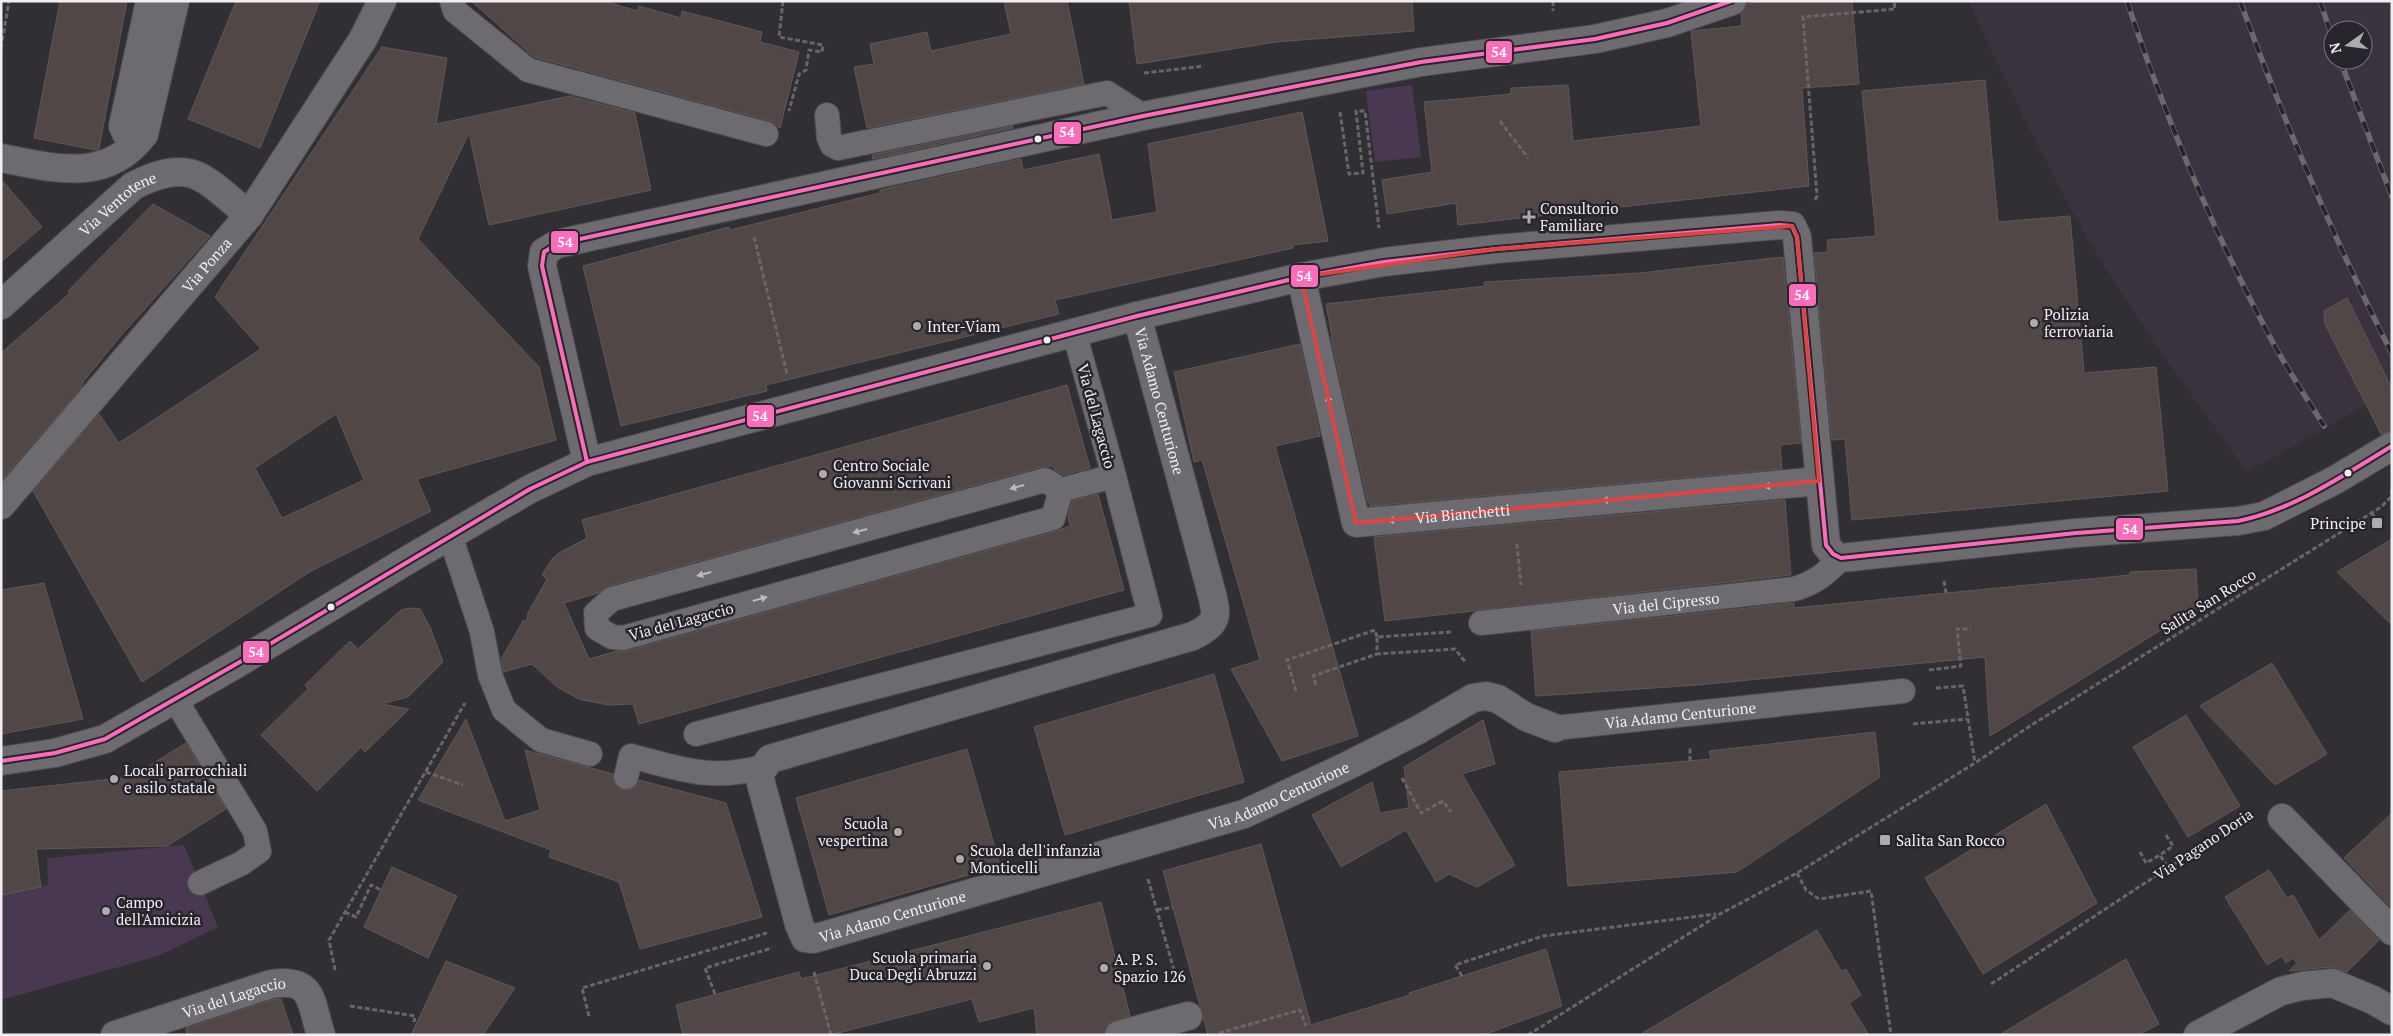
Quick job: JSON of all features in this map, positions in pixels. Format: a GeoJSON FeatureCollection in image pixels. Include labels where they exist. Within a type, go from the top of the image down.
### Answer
{"type":"FeatureCollection","features":[{"type":"Feature","properties":{"kind":"street"},"geometry":{"type":"LineString","coordinates":[[144,134],[132,138],[126,133],[123,126],[150,1]]}},
{"type":"Feature","properties":{"kind":"street"},"geometry":{"type":"LineString","coordinates":[[1,158],[43,166],[79,170],[93,168],[135,146],[144,134],[175,1]]}},
{"type":"Feature","properties":{"kind":"street","name":"Via Ponza"},"geometry":{"type":"LineString","coordinates":[[1,505],[249,215],[362,39],[382,1]]}},
{"type":"Feature","properties":{"kind":"street"},"geometry":{"type":"LineString","coordinates":[[587,462],[542,266],[544,252],[557,244],[1144,116],[1421,62],[1595,39],[1684,18],[1732,1]]}},
{"type":"Feature","properties":{"kind":"street","name":"Via Ventotene"},"geometry":{"type":"LineString","coordinates":[[1,306],[133,186],[151,177],[185,171],[200,175],[249,215]]}},
{"type":"Feature","properties":{"kind":"street"},"geometry":{"type":"LineString","coordinates":[[1,761],[55,753],[105,739],[450,534],[530,489],[587,462],[1137,316],[1301,277],[1384,262],[1496,249],[1779,225],[1792,226],[1797,237],[1826,545],[1833,554],[1841,558],[2076,532],[2238,522],[2264,516],[2335,480],[2392,446]]}},
{"type":"Feature","properties":{"kind":"street","name":"Via Bianchetti"},"geometry":{"type":"LineString","coordinates":[[1301,277],[1356,523],[1819,481]]}},
{"type":"Feature","properties":{"kind":"street","name":"Via Adamo Centurione"},"geometry":{"type":"LineString","coordinates":[[1137,316],[1215,609],[1215,619],[1208,628],[1193,636],[770,759],[762,767],[759,774],[802,931],[813,939],[1244,814],[1347,766],[1418,730],[1473,698],[1486,696],[1498,699],[1526,717],[1555,728]]}},
{"type":"Feature","properties":{"kind":"street"},"geometry":{"type":"LineString","coordinates":[[2282,818],[2392,931]]}},
{"type":"Feature","properties":{"kind":"street","name":"Via del Lagaccio"},"geometry":{"type":"LineString","coordinates":[[115,1035],[270,984],[291,982],[300,984],[308,992],[321,1035]]}},
{"type":"Feature","properties":{"kind":"street"},"geometry":{"type":"LineString","coordinates":[[2198,1035],[2281,990],[2302,986],[2332,983],[2373,1000],[2392,1011]]}},
{"type":"Feature","properties":{"kind":"street"},"geometry":{"type":"LineString","coordinates":[[1118,1035],[1188,1016]]}},
{"type":"Feature","properties":{"kind":"lane"},"geometry":{"type":"LineString","coordinates":[[452,1],[455,12],[528,70],[766,134]]}},
{"type":"Feature","properties":{"kind":"lane"},"geometry":{"type":"LineString","coordinates":[[827,115],[829,138],[832,145],[838,148],[1107,93],[1144,116]]}},
{"type":"Feature","properties":{"kind":"lane","name":"Via del Lagaccio"},"geometry":{"type":"LineString","coordinates":[[1061,490],[1053,518],[622,638],[612,637],[597,628],[596,613],[612,599],[1045,480],[1061,490],[1114,476],[1074,332]]}},
{"type":"Feature","properties":{"kind":"lane"},"geometry":{"type":"LineString","coordinates":[[696,734],[1150,616],[1114,476]]}},
{"type":"Feature","properties":{"kind":"lane"},"geometry":{"type":"LineString","coordinates":[[450,534],[482,632],[490,675],[504,710],[541,740],[590,754]]}},
{"type":"Feature","properties":{"kind":"lane","name":"Via del Cipresso"},"geometry":{"type":"LineString","coordinates":[[1480,623],[1794,589],[1808,585],[1822,577],[1841,558]]}},
{"type":"Feature","properties":{"kind":"lane","name":"Via Adamo Centurione"},"geometry":{"type":"LineString","coordinates":[[1555,728],[1903,691]]}},
{"type":"Feature","properties":{"kind":"lane"},"geometry":{"type":"LineString","coordinates":[[175,699],[254,831],[259,851],[242,863],[200,883]]}},
{"type":"Feature","properties":{"kind":"lane"},"geometry":{"type":"LineString","coordinates":[[626,777],[631,756],[698,774],[739,773],[762,767]]}},
{"type":"Feature","properties":{"kind":"path"},"geometry":{"type":"LineString","coordinates":[[1,48],[9,1]]}},
{"type":"Feature","properties":{"kind":"path"},"geometry":{"type":"LineString","coordinates":[[782,1],[779,37],[823,45],[822,52],[809,50],[806,70],[799,74],[793,96]]}},
{"type":"Feature","properties":{"kind":"path"},"geometry":{"type":"LineString","coordinates":[[1816,196],[1803,17],[1895,9],[1894,1]]}},
{"type":"Feature","properties":{"kind":"path"},"geometry":{"type":"LineString","coordinates":[[1335,79],[1349,174],[1363,173],[1356,111],[1365,111],[1384,262]]}},
{"type":"Feature","properties":{"kind":"path"},"geometry":{"type":"LineString","coordinates":[[1500,122],[1528,158]]}},
{"type":"Feature","properties":{"kind":"path"},"geometry":{"type":"LineString","coordinates":[[745,202],[795,406]]}},
{"type":"Feature","properties":{"kind":"path","name":"Salita San Rocco"},"geometry":{"type":"LineString","coordinates":[[1528,1035],[1720,914],[1797,873],[1975,763],[2030,726],[2372,512],[2390,498],[2392,491]]}},
{"type":"Feature","properties":{"kind":"path"},"geometry":{"type":"LineString","coordinates":[[2372,512],[2378,522]]}},
{"type":"Feature","properties":{"kind":"path"},"geometry":{"type":"LineString","coordinates":[[1961,666],[1957,629],[1971,629]]}},
{"type":"Feature","properties":{"kind":"path"},"geometry":{"type":"LineString","coordinates":[[1296,691],[1287,660],[1375,630],[1377,638]]}},
{"type":"Feature","properties":{"kind":"path"},"geometry":{"type":"LineString","coordinates":[[1316,685],[1313,676],[1377,654]]}},
{"type":"Feature","properties":{"kind":"path"},"geometry":{"type":"LineString","coordinates":[[1903,691],[1963,686],[1975,763]]}},
{"type":"Feature","properties":{"kind":"path"},"geometry":{"type":"LineString","coordinates":[[336,977],[329,940],[466,701]]}},
{"type":"Feature","properties":{"kind":"path"},"geometry":{"type":"LineString","coordinates":[[426,772],[463,785]]}},
{"type":"Feature","properties":{"kind":"path"},"geometry":{"type":"LineString","coordinates":[[1400,774],[1421,813],[1443,801],[1451,812]]}},
{"type":"Feature","properties":{"kind":"path","name":"Via Pagano Doria"},"geometry":{"type":"LineString","coordinates":[[1991,984],[2258,807],[2265,805],[2272,807],[2282,818]]}},
{"type":"Feature","properties":{"kind":"path"},"geometry":{"type":"LineString","coordinates":[[2140,852],[2146,863],[2160,855],[2172,846],[2166,835]]}},
{"type":"Feature","properties":{"kind":"path"},"geometry":{"type":"LineString","coordinates":[[1139,845],[1188,1016]]}},
{"type":"Feature","properties":{"kind":"path"},"geometry":{"type":"LineString","coordinates":[[2160,855],[2168,868]]}},
{"type":"Feature","properties":{"kind":"path"},"geometry":{"type":"LineString","coordinates":[[1797,873],[1806,890],[1819,898],[1871,891],[1891,1035]]}},
{"type":"Feature","properties":{"kind":"path"},"geometry":{"type":"LineString","coordinates":[[346,912],[356,916],[371,885],[381,890]]}},
{"type":"Feature","properties":{"kind":"path"},"geometry":{"type":"LineString","coordinates":[[1157,910],[1173,907]]}},
{"type":"Feature","properties":{"kind":"path"},"geometry":{"type":"LineString","coordinates":[[1462,976],[1456,964],[1543,936],[1720,914]]}},
{"type":"Feature","properties":{"kind":"path"},"geometry":{"type":"LineString","coordinates":[[715,994],[706,968],[802,931]]}},
{"type":"Feature","properties":{"kind":"path"},"geometry":{"type":"LineString","coordinates":[[589,1016],[582,988],[802,931]]}},
{"type":"Feature","properties":{"kind":"path"},"geometry":{"type":"LineString","coordinates":[[802,931],[831,1035]]}},
{"type":"Feature","properties":{"kind":"path"},"geometry":{"type":"LineString","coordinates":[[342,1004],[415,1016],[414,1022]]}},
{"type":"Feature","properties":{"kind":"path"},"geometry":{"type":"LineString","coordinates":[[1211,1035],[1300,1010],[1306,1026]]}},
{"type":"Feature","properties":{"kind":"highlighted area"},"geometry":{"type":"Polygon","coordinates":[[[1792,226],[1797,237],[1819,481],[1356,523],[1301,277],[1496,249],[1792,226]]]}},
{"type":"Feature","properties":{"kind":"shaded area"},"geometry":{"type":"Polygon","coordinates":[[[1968,1],[2392,1],[2392,390],[2247,472],[2157,347],[2089,242],[2029,129],[1968,1]]]}},
{"type":"Feature","properties":{"kind":"shaded area"},"geometry":{"type":"Polygon","coordinates":[[[1412,85],[1421,157],[1375,162],[1366,91],[1412,85]]]}},
{"type":"Feature","properties":{"kind":"shaded area","name":"Campo dell'Amicizia"},"geometry":{"type":"Polygon","coordinates":[[[184,845],[218,927],[158,956],[1,1000],[1,895],[48,885],[47,858],[184,845]]]}},
{"type":"Feature","properties":{"kind":"building"},"geometry":{"type":"Polygon","coordinates":[[[60,1],[127,1],[99,149],[96,150],[34,138],[60,1]]]}},
{"type":"Feature","properties":{"kind":"building"},"geometry":{"type":"Polygon","coordinates":[[[236,1],[320,1],[260,148],[188,119],[236,1]]]}},
{"type":"Feature","properties":{"kind":"building"},"geometry":{"type":"Polygon","coordinates":[[[471,1],[604,1],[637,11],[639,6],[681,18],[682,11],[762,32],[760,42],[799,52],[780,128],[770,121],[534,57],[471,1]]]}},
{"type":"Feature","properties":{"kind":"building"},"geometry":{"type":"Polygon","coordinates":[[[1004,1],[1067,1],[1084,84],[867,128],[854,67],[874,64],[870,44],[927,32],[931,51],[1011,34],[1004,1]]]}},
{"type":"Feature","properties":{"kind":"building"},"geometry":{"type":"Polygon","coordinates":[[[1129,1],[1412,1],[1414,31],[1276,42],[1137,64],[1129,1]]]}},
{"type":"Feature","properties":{"kind":"building"},"geometry":{"type":"Polygon","coordinates":[[[1761,1],[1852,1],[1859,84],[1802,88],[1809,186],[1458,225],[1456,203],[1387,214],[1382,180],[1432,172],[1424,102],[1511,94],[1511,88],[1568,85],[1573,141],[1701,126],[1691,31],[1742,26],[1741,13],[1747,4],[1761,1]]]}},
{"type":"Feature","properties":{"kind":"building"},"geometry":{"type":"Polygon","coordinates":[[[382,47],[447,58],[436,124],[570,96],[635,113],[651,190],[489,225],[469,133],[418,239],[539,367],[556,440],[417,479],[431,511],[311,571],[142,682],[33,491],[99,414],[119,443],[261,349],[215,297],[382,47]],[[336,414],[255,468],[282,518],[364,480],[336,414]]]}},
{"type":"Feature","properties":{"kind":"building","name":"Polizia ferroviaria"},"geometry":{"type":"Polygon","coordinates":[[[1985,80],[1998,222],[2070,216],[2084,373],[2156,367],[2168,491],[1852,520],[1845,439],[1832,440],[1814,253],[1828,252],[1827,240],[1876,236],[1862,91],[1985,80]]]}},
{"type":"Feature","properties":{"kind":"building"},"geometry":{"type":"Polygon","coordinates":[[[1302,112],[1328,241],[1293,245],[1293,248],[1055,300],[1059,314],[766,385],[767,391],[621,426],[583,266],[729,227],[730,230],[880,193],[880,190],[1021,159],[1023,170],[1099,154],[1112,220],[1157,212],[1148,144],[1302,112]]]}},
{"type":"Feature","properties":{"kind":"building"},"geometry":{"type":"Polygon","coordinates":[[[1013,126],[1013,128],[873,159],[872,155],[1013,126]]]}},
{"type":"Feature","properties":{"kind":"building"},"geometry":{"type":"Polygon","coordinates":[[[1,179],[42,227],[1,262],[1,179]]]}},
{"type":"Feature","properties":{"kind":"building"},"geometry":{"type":"Polygon","coordinates":[[[153,204],[210,236],[119,338],[83,382],[81,388],[1,481],[1,353],[70,293],[68,291],[153,204]]]}},
{"type":"Feature","properties":{"kind":"building"},"geometry":{"type":"Polygon","coordinates":[[[1783,257],[1801,443],[1780,445],[1782,469],[1370,506],[1370,503],[1368,503],[1331,338],[1326,304],[1485,286],[1484,282],[1640,273],[1783,257]]]}},
{"type":"Feature","properties":{"kind":"building"},"geometry":{"type":"Polygon","coordinates":[[[2347,298],[2392,389],[2392,430],[2381,434],[2325,324],[2324,311],[2347,298]]]}},
{"type":"Feature","properties":{"kind":"building"},"geometry":{"type":"Polygon","coordinates":[[[1300,344],[1320,436],[1275,446],[1358,736],[1282,761],[1231,669],[1260,660],[1202,460],[1194,462],[1174,372],[1300,344]]]}},
{"type":"Feature","properties":{"kind":"building"},"geometry":{"type":"Polygon","coordinates":[[[1067,385],[1090,468],[1063,475],[1055,470],[1053,466],[1041,467],[608,586],[598,593],[564,603],[589,659],[617,651],[627,651],[1057,531],[1070,526],[1068,517],[1072,501],[1098,494],[1124,590],[639,724],[633,704],[608,705],[579,699],[557,687],[532,664],[503,672],[501,659],[523,621],[527,620],[528,613],[547,579],[542,575],[552,559],[559,553],[587,538],[582,520],[1067,385]]]}},
{"type":"Feature","properties":{"kind":"building"},"geometry":{"type":"Polygon","coordinates":[[[1785,500],[1791,575],[1385,621],[1374,537],[1785,500]]]}},
{"type":"Feature","properties":{"kind":"building"},"geometry":{"type":"Polygon","coordinates":[[[2392,539],[2392,625],[2337,572],[2392,539]]]}},
{"type":"Feature","properties":{"kind":"building"},"geometry":{"type":"Polygon","coordinates":[[[2196,569],[2198,607],[1990,736],[1985,657],[1698,685],[1536,696],[1531,631],[1794,603],[1794,608],[2130,575],[2130,572],[2196,569]]]}},
{"type":"Feature","properties":{"kind":"building"},"geometry":{"type":"Polygon","coordinates":[[[44,583],[83,719],[1,734],[1,590],[44,583]]]}},
{"type":"Feature","properties":{"kind":"building"},"geometry":{"type":"Polygon","coordinates":[[[410,608],[420,609],[430,627],[443,662],[408,697],[381,704],[409,709],[365,752],[361,747],[317,791],[261,735],[308,689],[305,685],[350,641],[358,649],[401,610],[410,608]]]}},
{"type":"Feature","properties":{"kind":"building"},"geometry":{"type":"Polygon","coordinates":[[[2272,663],[2327,754],[2275,785],[2200,706],[2272,663]]]}},
{"type":"Feature","properties":{"kind":"building"},"geometry":{"type":"Polygon","coordinates":[[[1214,674],[1244,782],[1065,835],[1034,727],[1214,674]]]}},
{"type":"Feature","properties":{"kind":"building"},"geometry":{"type":"Polygon","coordinates":[[[2186,715],[2240,806],[2188,837],[2133,747],[2186,715]]]}},
{"type":"Feature","properties":{"kind":"building"},"geometry":{"type":"Polygon","coordinates":[[[466,719],[505,821],[540,810],[525,750],[613,774],[613,781],[622,790],[630,790],[639,780],[726,803],[762,917],[640,949],[619,882],[549,857],[551,850],[418,800],[466,719]]]}},
{"type":"Feature","properties":{"kind":"building"},"geometry":{"type":"Polygon","coordinates":[[[1483,720],[1495,764],[1462,774],[1515,865],[1477,887],[1449,874],[1436,882],[1406,830],[1341,867],[1312,815],[1372,782],[1380,813],[1409,808],[1404,767],[1483,720]]]}},
{"type":"Feature","properties":{"kind":"building"},"geometry":{"type":"Polygon","coordinates":[[[1875,732],[1880,777],[1737,872],[1568,886],[1559,772],[1711,759],[1709,751],[1875,732]]]}},
{"type":"Feature","properties":{"kind":"building"},"geometry":{"type":"Polygon","coordinates":[[[186,743],[226,809],[167,846],[36,849],[41,887],[1,895],[1,791],[131,777],[186,743]]]}},
{"type":"Feature","properties":{"kind":"building"},"geometry":{"type":"Polygon","coordinates":[[[967,749],[1000,866],[829,915],[796,798],[967,749]]]}},
{"type":"Feature","properties":{"kind":"building"},"geometry":{"type":"Polygon","coordinates":[[[2046,804],[2097,903],[1983,974],[1925,878],[2046,804]]]}},
{"type":"Feature","properties":{"kind":"building"},"geometry":{"type":"Polygon","coordinates":[[[2392,813],[2392,908],[2344,858],[2392,813]]]}},
{"type":"Feature","properties":{"kind":"building"},"geometry":{"type":"Polygon","coordinates":[[[1261,844],[1311,1025],[1410,995],[1409,993],[1546,949],[1562,1006],[1483,1035],[1208,1035],[1163,871],[1261,844]]]}},
{"type":"Feature","properties":{"kind":"building"},"geometry":{"type":"Polygon","coordinates":[[[392,867],[457,896],[428,958],[364,927],[392,867]]]}},
{"type":"Feature","properties":{"kind":"building"},"geometry":{"type":"Polygon","coordinates":[[[2269,870],[2287,898],[2293,895],[2319,940],[2350,910],[2379,940],[2347,972],[2330,967],[2289,971],[2297,963],[2293,958],[2286,963],[2282,956],[2267,965],[2225,897],[2269,870]]]}},
{"type":"Feature","properties":{"kind":"building"},"geometry":{"type":"Polygon","coordinates":[[[1101,902],[1130,1016],[1108,1024],[1104,1035],[1037,1035],[1034,1008],[979,1022],[972,999],[830,1035],[683,1035],[676,1005],[799,972],[801,979],[1101,902]]]}},
{"type":"Feature","properties":{"kind":"building"},"geometry":{"type":"Polygon","coordinates":[[[1817,930],[1841,971],[1846,969],[1861,995],[1849,1003],[1869,1035],[1639,1035],[1817,930]]]}},
{"type":"Feature","properties":{"kind":"building"},"geometry":{"type":"Polygon","coordinates":[[[2126,959],[2159,1024],[2138,1035],[1999,1035],[2126,959]]]}},
{"type":"Feature","properties":{"kind":"building"},"geometry":{"type":"Polygon","coordinates":[[[446,961],[515,988],[483,1035],[411,1035],[446,961]]]}},
{"type":"Feature","properties":{"kind":"building"},"geometry":{"type":"Polygon","coordinates":[[[275,999],[281,999],[293,1035],[187,1035],[186,1028],[275,999]]]}},
{"type":"Feature","properties":{"kind":"railway"},"geometry":{"type":"LineString","coordinates":[[2127,1],[2157,88],[2229,257],[2271,339],[2324,426]]}},
{"type":"Feature","properties":{"kind":"railway"},"geometry":{"type":"LineString","coordinates":[[2240,1],[2274,91],[2311,180],[2392,354]]}},
{"type":"Feature","properties":{"kind":"railway"},"geometry":{"type":"LineString","coordinates":[[2320,1],[2326,20]]}},
{"type":"Feature","properties":{"kind":"railway"},"geometry":{"type":"LineString","coordinates":[[2344,70],[2392,197]]}},
{"type":"Feature","properties":{"kind":"transit line","name":"54"},"geometry":{"type":"LineString","coordinates":[[587,462],[542,266],[544,252],[557,244],[1143,116],[1421,62],[1595,39],[1667,23],[1731,1]]}},
{"type":"Feature","properties":{"kind":"transit line","name":"54"},"geometry":{"type":"LineString","coordinates":[[1,761],[55,753],[105,739],[238,663],[530,489],[587,462],[1137,316],[1301,277],[1384,262],[1496,249],[1779,225],[1792,226],[1797,237],[1826,545],[1833,554],[1841,558],[2076,533],[2238,521],[2279,509],[2298,500],[2337,480],[2392,446]]}},
{"type":"Feature","properties":{"kind":"place","name":"Consultorio Familiare"},"geometry":{"type":"Point","coordinates":[1529,217]}},
{"type":"Feature","properties":{"kind":"place","name":"Polizia ferroviaria"},"geometry":{"type":"Point","coordinates":[2034,323]}},
{"type":"Feature","properties":{"kind":"place","name":"Inter-Viam"},"geometry":{"type":"Point","coordinates":[917,326]}},
{"type":"Feature","properties":{"kind":"place","name":"Centro Sociale Giovanni Scrivani"},"geometry":{"type":"Point","coordinates":[823,474]}},
{"type":"Feature","properties":{"kind":"place","name":"Principe"},"geometry":{"type":"Point","coordinates":[2377,523]}},
{"type":"Feature","properties":{"kind":"place","name":"Locali parrocchiali e asilo statale"},"geometry":{"type":"Point","coordinates":[114,779]}},
{"type":"Feature","properties":{"kind":"place","name":"Scuola vespertina"},"geometry":{"type":"Point","coordinates":[898,832]}},
{"type":"Feature","properties":{"kind":"place","name":"Salita San Rocco"},"geometry":{"type":"Point","coordinates":[1885,840]}},
{"type":"Feature","properties":{"kind":"place","name":"Scuola dell'infanzia Monticelli"},"geometry":{"type":"Point","coordinates":[960,859]}},
{"type":"Feature","properties":{"kind":"place","name":"Campo dell'Amicizia"},"geometry":{"type":"Point","coordinates":[106,911]}},
{"type":"Feature","properties":{"kind":"place","name":"Scuola primaria Duca Degli Abruzzi"},"geometry":{"type":"Point","coordinates":[987,966]}},
{"type":"Feature","properties":{"kind":"place","name":"A. P. S. Spazio 126"},"geometry":{"type":"Point","coordinates":[1104,968]}}]}
